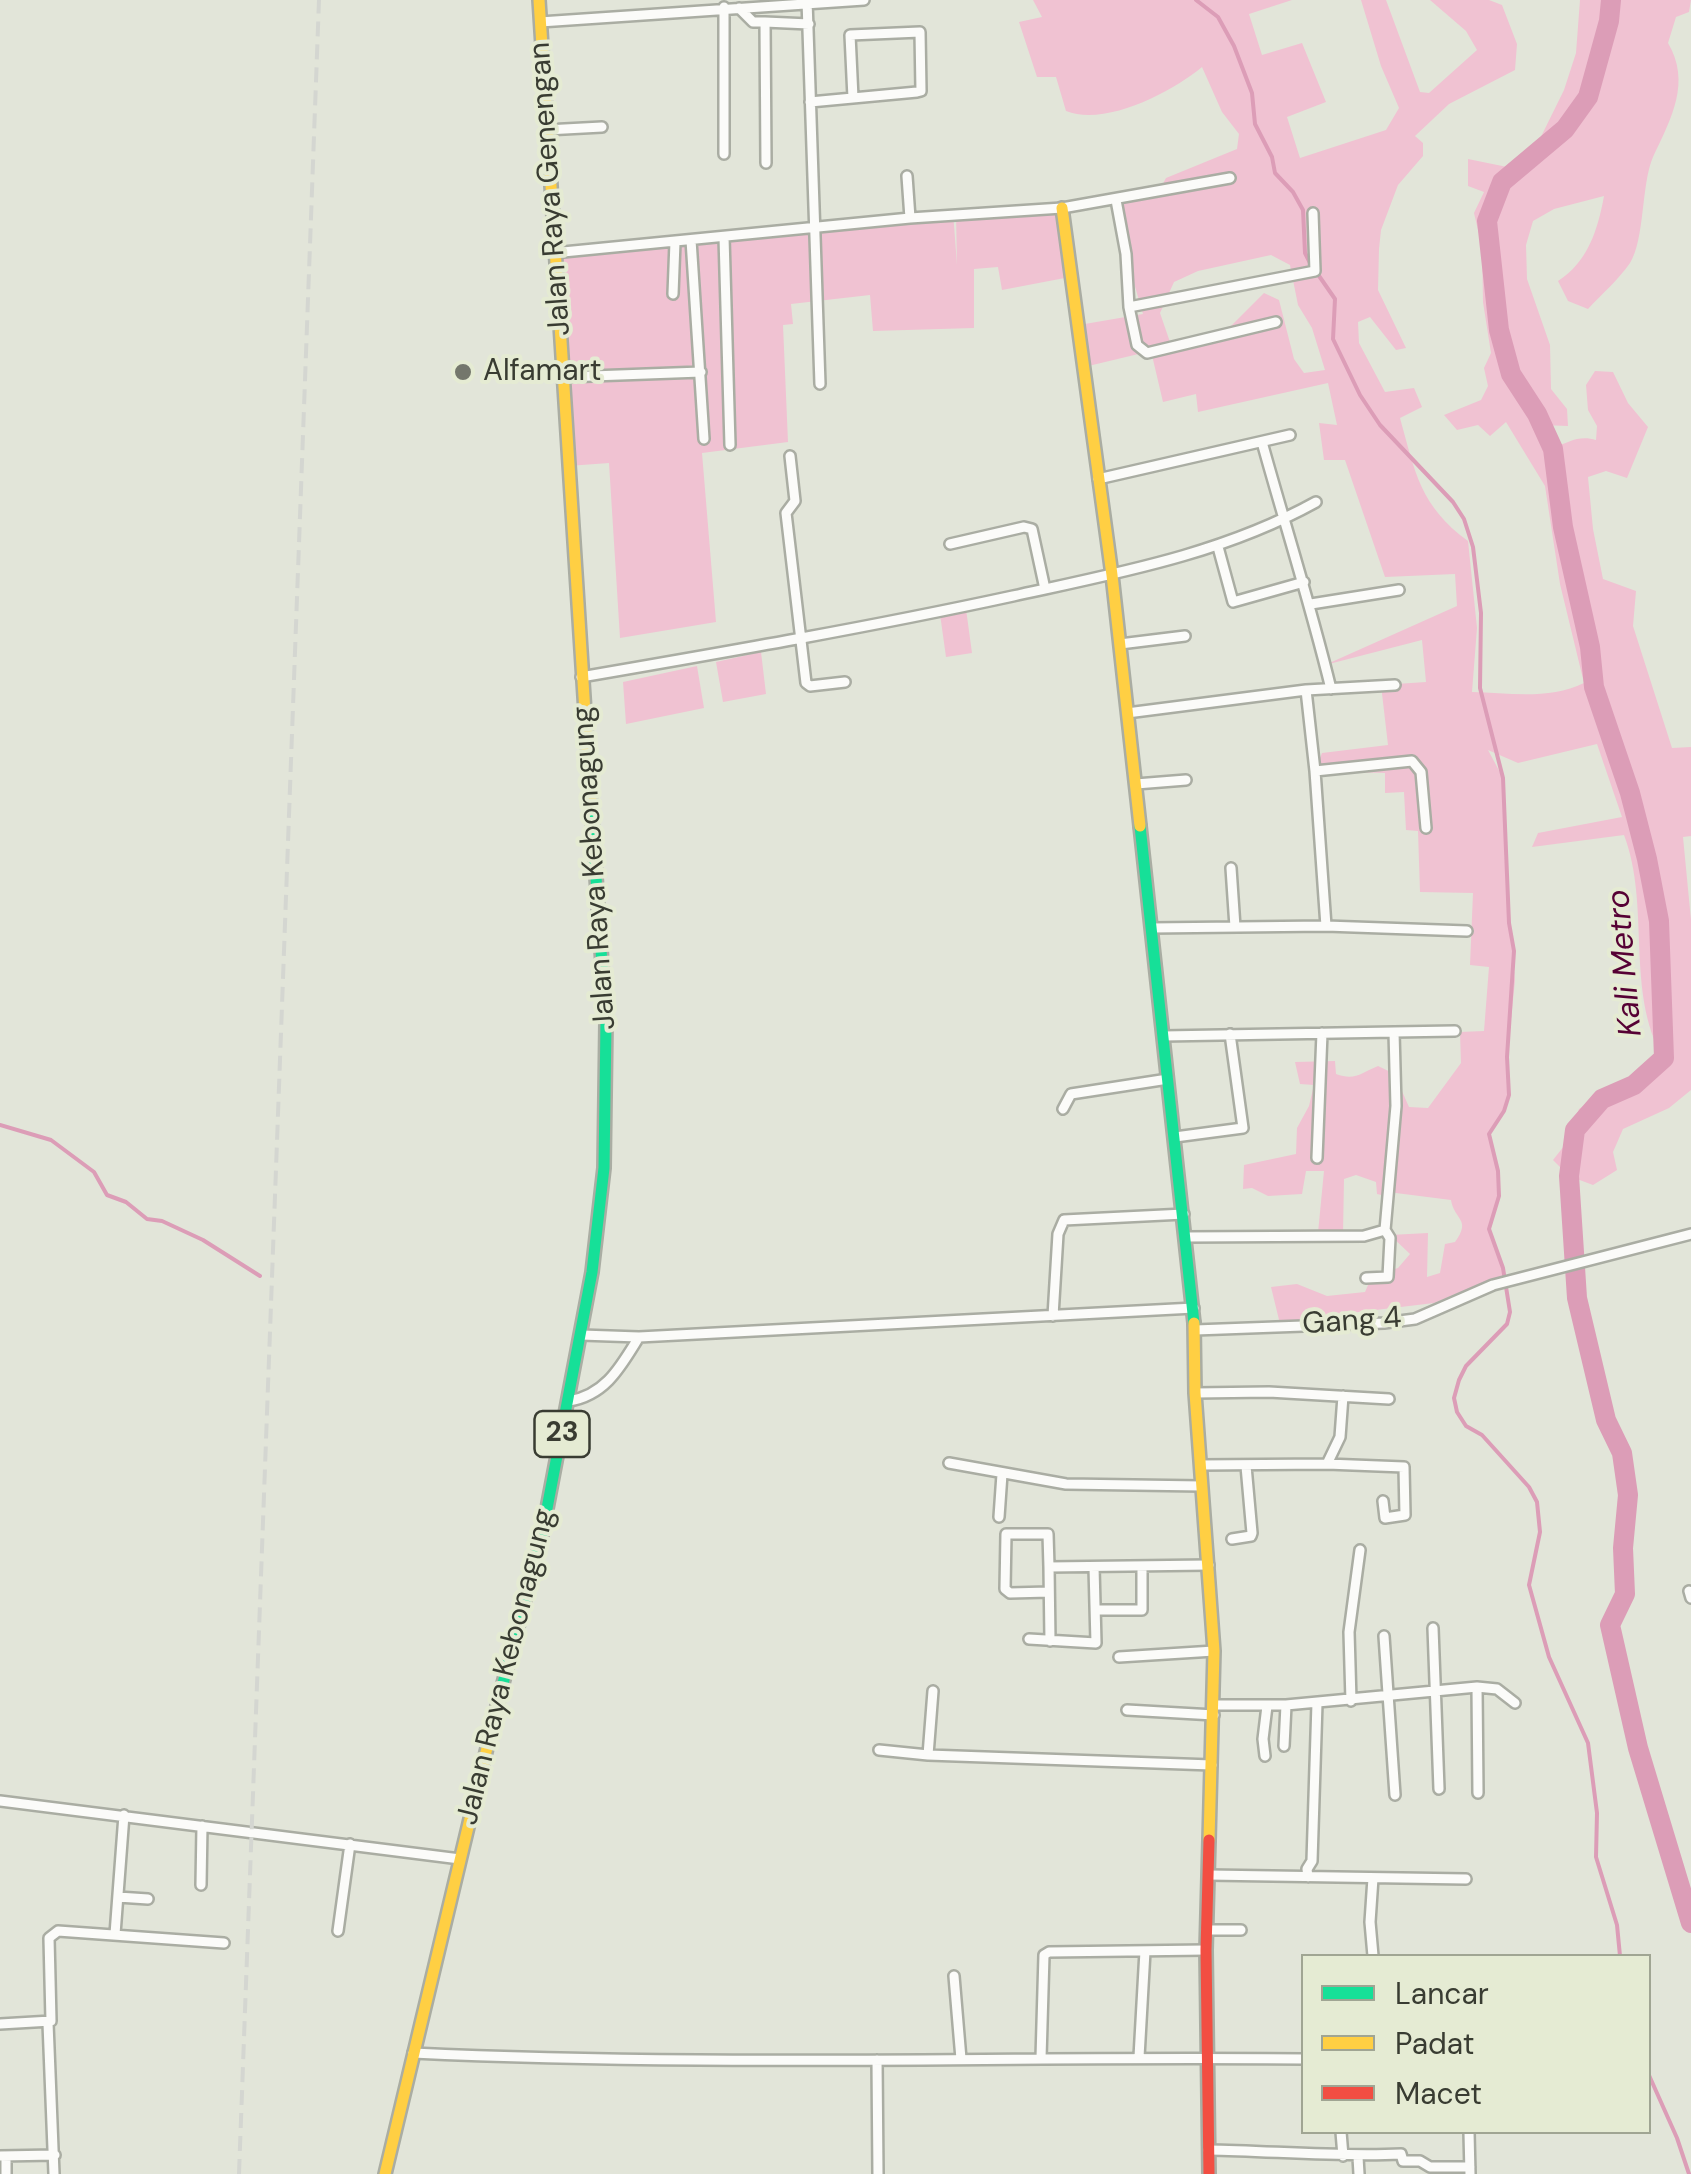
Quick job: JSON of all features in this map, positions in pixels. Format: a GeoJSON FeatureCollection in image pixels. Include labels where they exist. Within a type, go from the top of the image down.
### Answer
{"type":"FeatureCollection","features":[{"type":"Feature","properties":{"kind":"main road","name":"Jalan Raya Genengan"},"geometry":{"type":"LineString","coordinates":[[539,0],[582,677]]}},
{"type":"Feature","properties":{"kind":"main road"},"geometry":{"type":"LineString","coordinates":[[1062,208],[1112,575],[1195,1319],[1195,1393],[1214,1651],[1206,1930],[1209,2174]]}},
{"type":"Feature","properties":{"kind":"main road","name":"Jalan Raya Kebonagung"},"geometry":{"type":"LineString","coordinates":[[385,2174],[540,1540],[592,1272],[604,1168],[608,1073],[582,677]]}},
{"type":"Feature","properties":{"kind":"street"},"geometry":{"type":"LineString","coordinates":[[540,22],[864,0]]}},
{"type":"Feature","properties":{"kind":"street"},"geometry":{"type":"LineString","coordinates":[[807,2],[820,384]]}},
{"type":"Feature","properties":{"kind":"street"},"geometry":{"type":"LineString","coordinates":[[724,7],[724,154]]}},
{"type":"Feature","properties":{"kind":"street"},"geometry":{"type":"LineString","coordinates":[[738,7],[754,22],[808,24]]}},
{"type":"Feature","properties":{"kind":"street"},"geometry":{"type":"LineString","coordinates":[[765,22],[766,164]]}},
{"type":"Feature","properties":{"kind":"street"},"geometry":{"type":"LineString","coordinates":[[810,102],[853,98],[921,91],[920,32],[850,35],[853,98]]}},
{"type":"Feature","properties":{"kind":"street"},"geometry":{"type":"LineString","coordinates":[[546,130],[602,127]]}},
{"type":"Feature","properties":{"kind":"street"},"geometry":{"type":"LineString","coordinates":[[908,176],[910,218]]}},
{"type":"Feature","properties":{"kind":"street"},"geometry":{"type":"LineString","coordinates":[[553,253],[910,218],[1062,208],[1230,178]]}},
{"type":"Feature","properties":{"kind":"street"},"geometry":{"type":"LineString","coordinates":[[1116,200],[1137,346],[1147,353],[1276,322]]}},
{"type":"Feature","properties":{"kind":"street"},"geometry":{"type":"LineString","coordinates":[[1129,307],[1315,271],[1313,213]]}},
{"type":"Feature","properties":{"kind":"street"},"geometry":{"type":"LineString","coordinates":[[724,237],[730,445]]}},
{"type":"Feature","properties":{"kind":"street"},"geometry":{"type":"LineString","coordinates":[[690,240],[704,438]]}},
{"type":"Feature","properties":{"kind":"street"},"geometry":{"type":"LineString","coordinates":[[672,294],[675,242]]}},
{"type":"Feature","properties":{"kind":"street"},"geometry":{"type":"LineString","coordinates":[[565,377],[701,372]]}},
{"type":"Feature","properties":{"kind":"street"},"geometry":{"type":"LineString","coordinates":[[1098,478],[1290,435]]}},
{"type":"Feature","properties":{"kind":"street"},"geometry":{"type":"LineString","coordinates":[[1262,442],[1331,689]]}},
{"type":"Feature","properties":{"kind":"street"},"geometry":{"type":"LineString","coordinates":[[790,456],[796,501],[786,513],[808,685],[845,682]]}},
{"type":"Feature","properties":{"kind":"street"},"geometry":{"type":"LineString","coordinates":[[582,677],[801,640],[1112,575],[1218,547],[1282,521],[1316,502]]}},
{"type":"Feature","properties":{"kind":"street"},"geometry":{"type":"LineString","coordinates":[[950,544],[1024,526],[1032,529],[1045,589]]}},
{"type":"Feature","properties":{"kind":"street"},"geometry":{"type":"LineString","coordinates":[[1218,547],[1234,602],[1304,582]]}},
{"type":"Feature","properties":{"kind":"street"},"geometry":{"type":"LineString","coordinates":[[1310,604],[1399,590]]}},
{"type":"Feature","properties":{"kind":"street"},"geometry":{"type":"LineString","coordinates":[[1120,644],[1185,636]]}},
{"type":"Feature","properties":{"kind":"street"},"geometry":{"type":"LineString","coordinates":[[1127,713],[1306,690],[1395,685]]}},
{"type":"Feature","properties":{"kind":"street"},"geometry":{"type":"LineString","coordinates":[[1306,690],[1316,770],[1326,926]]}},
{"type":"Feature","properties":{"kind":"street"},"geometry":{"type":"LineString","coordinates":[[1316,770],[1412,761],[1421,772],[1426,828]]}},
{"type":"Feature","properties":{"kind":"street"},"geometry":{"type":"LineString","coordinates":[[1136,784],[1186,780]]}},
{"type":"Feature","properties":{"kind":"street"},"geometry":{"type":"LineString","coordinates":[[1231,868],[1235,927]]}},
{"type":"Feature","properties":{"kind":"street"},"geometry":{"type":"LineString","coordinates":[[1151,928],[1326,926],[1467,931]]}},
{"type":"Feature","properties":{"kind":"street"},"geometry":{"type":"LineString","coordinates":[[1366,1278],[1388,1276],[1390,1238],[1385,1230],[1396,1106],[1394,1032]]}},
{"type":"Feature","properties":{"kind":"street"},"geometry":{"type":"LineString","coordinates":[[1163,1036],[1456,1032]]}},
{"type":"Feature","properties":{"kind":"street"},"geometry":{"type":"LineString","coordinates":[[1316,1158],[1322,1033]]}},
{"type":"Feature","properties":{"kind":"street"},"geometry":{"type":"LineString","coordinates":[[1175,1137],[1244,1128],[1230,1034]]}},
{"type":"Feature","properties":{"kind":"street"},"geometry":{"type":"LineString","coordinates":[[1063,1108],[1071,1094],[1168,1080]]}},
{"type":"Feature","properties":{"kind":"street"},"geometry":{"type":"LineString","coordinates":[[1053,1316],[1058,1234],[1064,1220],[1184,1214]]}},
{"type":"Feature","properties":{"kind":"street"},"geometry":{"type":"LineString","coordinates":[[1186,1237],[1364,1236],[1385,1230]]}},
{"type":"Feature","properties":{"kind":"street","name":"Gang 4"},"geometry":{"type":"LineString","coordinates":[[581,1336],[639,1337],[1053,1316],[1384,1323],[1415,1319],[1502,1284],[1691,1234]]}},
{"type":"Feature","properties":{"kind":"street"},"geometry":{"type":"LineString","coordinates":[[570,1400],[602,1389],[639,1337]]}},
{"type":"Feature","properties":{"kind":"street"},"geometry":{"type":"LineString","coordinates":[[1195,1393],[1389,1399]]}},
{"type":"Feature","properties":{"kind":"street"},"geometry":{"type":"LineString","coordinates":[[1326,1464],[1340,1436],[1343,1396]]}},
{"type":"Feature","properties":{"kind":"street"},"geometry":{"type":"LineString","coordinates":[[949,1463],[1092,1486],[1202,1486]]}},
{"type":"Feature","properties":{"kind":"street"},"geometry":{"type":"LineString","coordinates":[[1201,1464],[1404,1467],[1405,1515],[1385,1518],[1383,1500]]}},
{"type":"Feature","properties":{"kind":"street"},"geometry":{"type":"LineString","coordinates":[[1232,1539],[1252,1533],[1246,1466]]}},
{"type":"Feature","properties":{"kind":"street"},"geometry":{"type":"LineString","coordinates":[[999,1517],[1002,1474]]}},
{"type":"Feature","properties":{"kind":"street"},"geometry":{"type":"LineString","coordinates":[[1049,1592],[1004,1589],[1004,1535],[1048,1534],[1050,1641]]}},
{"type":"Feature","properties":{"kind":"street"},"geometry":{"type":"LineString","coordinates":[[1351,1700],[1348,1632],[1360,1550]]}},
{"type":"Feature","properties":{"kind":"street"},"geometry":{"type":"LineString","coordinates":[[1050,1566],[1208,1565]]}},
{"type":"Feature","properties":{"kind":"street"},"geometry":{"type":"LineString","coordinates":[[1029,1639],[1096,1643],[1094,1567]]}},
{"type":"Feature","properties":{"kind":"street"},"geometry":{"type":"LineString","coordinates":[[1096,1610],[1142,1610],[1142,1567]]}},
{"type":"Feature","properties":{"kind":"street"},"geometry":{"type":"LineString","coordinates":[[1433,1628],[1439,1788]]}},
{"type":"Feature","properties":{"kind":"street"},"geometry":{"type":"LineString","coordinates":[[1384,1636],[1395,1795]]}},
{"type":"Feature","properties":{"kind":"street"},"geometry":{"type":"LineString","coordinates":[[1119,1657],[1214,1651]]}},
{"type":"Feature","properties":{"kind":"street"},"geometry":{"type":"LineString","coordinates":[[1478,1687],[1478,1793]]}},
{"type":"Feature","properties":{"kind":"street"},"geometry":{"type":"LineString","coordinates":[[1127,1710],[1286,1706],[1478,1687],[1497,1689],[1514,1704]]}},
{"type":"Feature","properties":{"kind":"street"},"geometry":{"type":"LineString","coordinates":[[928,1755],[932,1691]]}},
{"type":"Feature","properties":{"kind":"street"},"geometry":{"type":"LineString","coordinates":[[1308,1877],[1307,1868],[1312,1861],[1317,1703]]}},
{"type":"Feature","properties":{"kind":"street"},"geometry":{"type":"LineString","coordinates":[[1265,1756],[1267,1706]]}},
{"type":"Feature","properties":{"kind":"street"},"geometry":{"type":"LineString","coordinates":[[1284,1746],[1286,1706]]}},
{"type":"Feature","properties":{"kind":"street"},"geometry":{"type":"LineString","coordinates":[[880,1750],[1212,1765]]}},
{"type":"Feature","properties":{"kind":"street"},"geometry":{"type":"LineString","coordinates":[[0,1801],[460,1859]]}},
{"type":"Feature","properties":{"kind":"street"},"geometry":{"type":"LineString","coordinates":[[116,1934],[124,1815]]}},
{"type":"Feature","properties":{"kind":"street"},"geometry":{"type":"LineString","coordinates":[[201,1885],[202,1826]]}},
{"type":"Feature","properties":{"kind":"street"},"geometry":{"type":"LineString","coordinates":[[338,1931],[350,1844]]}},
{"type":"Feature","properties":{"kind":"street"},"geometry":{"type":"LineString","coordinates":[[1208,1876],[1466,1880]]}},
{"type":"Feature","properties":{"kind":"street"},"geometry":{"type":"LineString","coordinates":[[1372,1878],[1372,1954]]}},
{"type":"Feature","properties":{"kind":"street"},"geometry":{"type":"LineString","coordinates":[[118,1897],[148,1899]]}},
{"type":"Feature","properties":{"kind":"street"},"geometry":{"type":"LineString","coordinates":[[54,2174],[49,1938],[53,1933],[83,1930],[224,1943]]}},
{"type":"Feature","properties":{"kind":"street"},"geometry":{"type":"LineString","coordinates":[[1206,1930],[1241,1930]]}},
{"type":"Feature","properties":{"kind":"street"},"geometry":{"type":"LineString","coordinates":[[1041,2058],[1044,1955],[1206,1950]]}},
{"type":"Feature","properties":{"kind":"street"},"geometry":{"type":"LineString","coordinates":[[1139,2056],[1145,1951]]}},
{"type":"Feature","properties":{"kind":"street"},"geometry":{"type":"LineString","coordinates":[[954,1976],[961,2059]]}},
{"type":"Feature","properties":{"kind":"street"},"geometry":{"type":"LineString","coordinates":[[0,2024],[48,2023]]}},
{"type":"Feature","properties":{"kind":"street"},"geometry":{"type":"LineString","coordinates":[[413,2053],[877,2060],[1301,2058]]}},
{"type":"Feature","properties":{"kind":"street"},"geometry":{"type":"LineString","coordinates":[[877,2060],[878,2174]]}},
{"type":"Feature","properties":{"kind":"street"},"geometry":{"type":"LineString","coordinates":[[1341,2134],[1342,2156]]}},
{"type":"Feature","properties":{"kind":"street"},"geometry":{"type":"LineString","coordinates":[[1208,2150],[1270,2150],[1298,2156],[1401,2154],[1403,2162],[1420,2161],[1430,2166],[1470,2170],[1469,2134]]}},
{"type":"Feature","properties":{"kind":"street"},"geometry":{"type":"LineString","coordinates":[[6,2174],[3,2156],[55,2155]]}},
{"type":"Feature","properties":{"kind":"street"},"geometry":{"type":"LineString","coordinates":[[1358,2157],[1359,2174]]}},
{"type":"Feature","properties":{"kind":"shaded area"},"geometry":{"type":"Polygon","coordinates":[[[1033,0],[1292,0],[1249,14],[1262,55],[1302,43],[1326,102],[1287,117],[1300,158],[1386,130],[1399,108],[1381,66],[1361,0],[1386,0],[1420,92],[1429,93],[1477,50],[1466,31],[1430,0],[1489,0],[1502,5],[1517,44],[1515,70],[1449,104],[1415,136],[1423,143],[1423,156],[1398,185],[1381,230],[1378,290],[1406,348],[1396,350],[1370,317],[1358,322],[1359,343],[1385,392],[1414,388],[1422,407],[1400,418],[1415,471],[1439,515],[1468,541],[1477,628],[1472,692],[1529,694],[1557,692],[1584,683],[1560,584],[1545,486],[1506,422],[1490,436],[1478,425],[1457,430],[1444,415],[1481,400],[1488,386],[1484,368],[1491,353],[1483,302],[1482,247],[1474,213],[1484,192],[1468,186],[1468,159],[1512,168],[1530,159],[1564,90],[1576,53],[1580,0],[1691,0],[1689,12],[1676,17],[1668,43],[1678,72],[1676,100],[1649,169],[1638,240],[1630,263],[1588,309],[1568,301],[1558,281],[1577,264],[1590,244],[1604,196],[1554,209],[1533,221],[1526,245],[1527,279],[1550,345],[1551,389],[1567,409],[1568,426],[1542,425],[1553,448],[1579,439],[1596,440],[1597,426],[1588,410],[1586,385],[1595,371],[1613,372],[1628,403],[1648,427],[1627,478],[1606,471],[1588,477],[1603,579],[1636,591],[1633,626],[1672,748],[1691,747],[1691,836],[1683,837],[1691,920],[1691,1090],[1669,1108],[1623,1129],[1613,1152],[1617,1170],[1593,1185],[1569,1176],[1553,1160],[1564,1146],[1579,1109],[1602,1093],[1634,1085],[1663,1058],[1645,1004],[1632,862],[1624,835],[1532,847],[1538,833],[1622,817],[1597,744],[1518,763],[1488,750],[1503,778],[1505,865],[1515,981],[1507,1057],[1509,1095],[1489,1134],[1499,1196],[1489,1229],[1506,1282],[1434,1303],[1334,1315],[1281,1328],[1271,1287],[1297,1284],[1327,1296],[1365,1292],[1372,1276],[1398,1268],[1410,1254],[1390,1235],[1428,1233],[1427,1277],[1440,1273],[1445,1244],[1455,1242],[1462,1229],[1451,1200],[1377,1194],[1376,1182],[1356,1175],[1344,1179],[1343,1234],[1318,1233],[1324,1171],[1306,1171],[1302,1194],[1268,1196],[1252,1188],[1243,1189],[1244,1165],[1296,1154],[1297,1128],[1309,1106],[1314,1085],[1300,1084],[1295,1062],[1335,1061],[1336,1074],[1348,1077],[1378,1066],[1401,1077],[1401,1089],[1409,1107],[1428,1108],[1461,1063],[1460,1032],[1484,1031],[1489,967],[1470,965],[1473,893],[1420,892],[1418,831],[1406,830],[1404,792],[1385,793],[1385,773],[1315,771],[1322,753],[1388,745],[1381,685],[1426,682],[1422,640],[1325,665],[1457,606],[1455,574],[1385,577],[1345,460],[1324,460],[1319,423],[1337,425],[1328,383],[1198,412],[1196,394],[1163,402],[1151,351],[1080,368],[1073,326],[1143,314],[1119,195],[1159,191],[1166,178],[1237,149],[1239,134],[1222,112],[1202,67],[1174,87],[1118,111],[1082,115],[1066,111],[1056,77],[1037,77],[1019,22],[1042,17],[1033,0]],[[1271,255],[1198,271],[1174,282],[1160,313],[1171,345],[1231,326],[1264,293],[1279,300],[1294,359],[1304,373],[1325,370],[1312,328],[1298,305],[1290,265],[1271,255]]]}},
{"type":"Feature","properties":{"kind":"shaded area"},"geometry":{"type":"Polygon","coordinates":[[[1059,204],[1061,247],[1070,277],[1002,290],[998,267],[974,269],[974,328],[873,331],[870,295],[791,304],[793,324],[783,325],[788,442],[702,453],[716,622],[620,638],[609,463],[568,466],[553,253],[595,254],[953,212],[957,265],[956,213],[1059,204]]]}},
{"type":"Feature","properties":{"kind":"shaded area"},"geometry":{"type":"Polygon","coordinates":[[[966,609],[972,653],[946,657],[940,614],[966,609]]]}},
{"type":"Feature","properties":{"kind":"shaded area"},"geometry":{"type":"Polygon","coordinates":[[[761,652],[766,694],[723,702],[716,662],[761,652]]]}},
{"type":"Feature","properties":{"kind":"shaded area"},"geometry":{"type":"Polygon","coordinates":[[[697,666],[704,708],[626,724],[623,682],[697,666]]]}},
{"type":"Feature","properties":{"kind":"waterway"},"geometry":{"type":"LineString","coordinates":[[1196,0],[1218,17],[1234,46],[1252,93],[1255,124],[1272,157],[1275,173],[1303,210],[1305,253],[1311,265]]}},
{"type":"Feature","properties":{"kind":"waterway","name":"Kali Metro"},"geometry":{"type":"LineString","coordinates":[[1611,0],[1588,97],[1565,129],[1502,182],[1487,221],[1499,330],[1511,374],[1537,414],[1553,449],[1563,527],[1590,647],[1594,687],[1630,793],[1659,921],[1664,1058],[1634,1085],[1602,1099],[1575,1130],[1569,1176],[1577,1298],[1606,1420],[1622,1453],[1628,1495],[1623,1548],[1625,1594],[1610,1625],[1638,1748],[1691,1923]]}},
{"type":"Feature","properties":{"kind":"waterway"},"geometry":{"type":"LineString","coordinates":[[1317,273],[1335,299],[1333,339],[1360,395],[1380,425],[1453,502],[1464,519],[1473,547],[1481,613],[1480,688],[1503,778],[1509,923],[1514,951],[1507,1057],[1509,1095],[1489,1134],[1499,1196],[1489,1229],[1503,1268],[1510,1312],[1507,1324],[1466,1366],[1454,1398],[1466,1426],[1482,1435],[1529,1487],[1537,1502],[1540,1532],[1529,1585],[1549,1657],[1588,1743],[1597,1813],[1596,1857],[1617,1925],[1620,1954]]}},
{"type":"Feature","properties":{"kind":"waterway"},"geometry":{"type":"LineString","coordinates":[[0,1125],[51,1140],[94,1172],[107,1195],[126,1202],[147,1219],[162,1221],[203,1240],[260,1276]]}},
{"type":"Feature","properties":{"kind":"waterway"},"geometry":{"type":"LineString","coordinates":[[1651,2080],[1689,2174]]}},
{"type":"Feature","properties":{"kind":"railway"},"geometry":{"type":"LineString","coordinates":[[239,2174],[319,0]]}},
{"type":"Feature","properties":{"kind":"traffic: fast"},"geometry":{"type":"LineString","coordinates":[[497,1706],[541,1540],[592,1272],[604,1168],[606,1022],[591,805]]}},
{"type":"Feature","properties":{"kind":"traffic: fast"},"geometry":{"type":"LineString","coordinates":[[1140,826],[1194,1323]]}},
{"type":"Feature","properties":{"kind":"traffic: slow"},"geometry":{"type":"LineString","coordinates":[[539,0],[591,805]]}},
{"type":"Feature","properties":{"kind":"traffic: slow"},"geometry":{"type":"LineString","coordinates":[[1062,208],[1112,575],[1140,826]]}},
{"type":"Feature","properties":{"kind":"traffic: slow"},"geometry":{"type":"LineString","coordinates":[[1194,1323],[1195,1393],[1214,1651],[1209,1840]]}},
{"type":"Feature","properties":{"kind":"traffic: slow"},"geometry":{"type":"LineString","coordinates":[[385,2174],[497,1706]]}},
{"type":"Feature","properties":{"kind":"traffic: jam"},"geometry":{"type":"LineString","coordinates":[[1209,1840],[1209,2174]]}},
{"type":"Feature","properties":{"kind":"place","name":"Alfamart"},"geometry":{"type":"Point","coordinates":[463,372]}}]}
